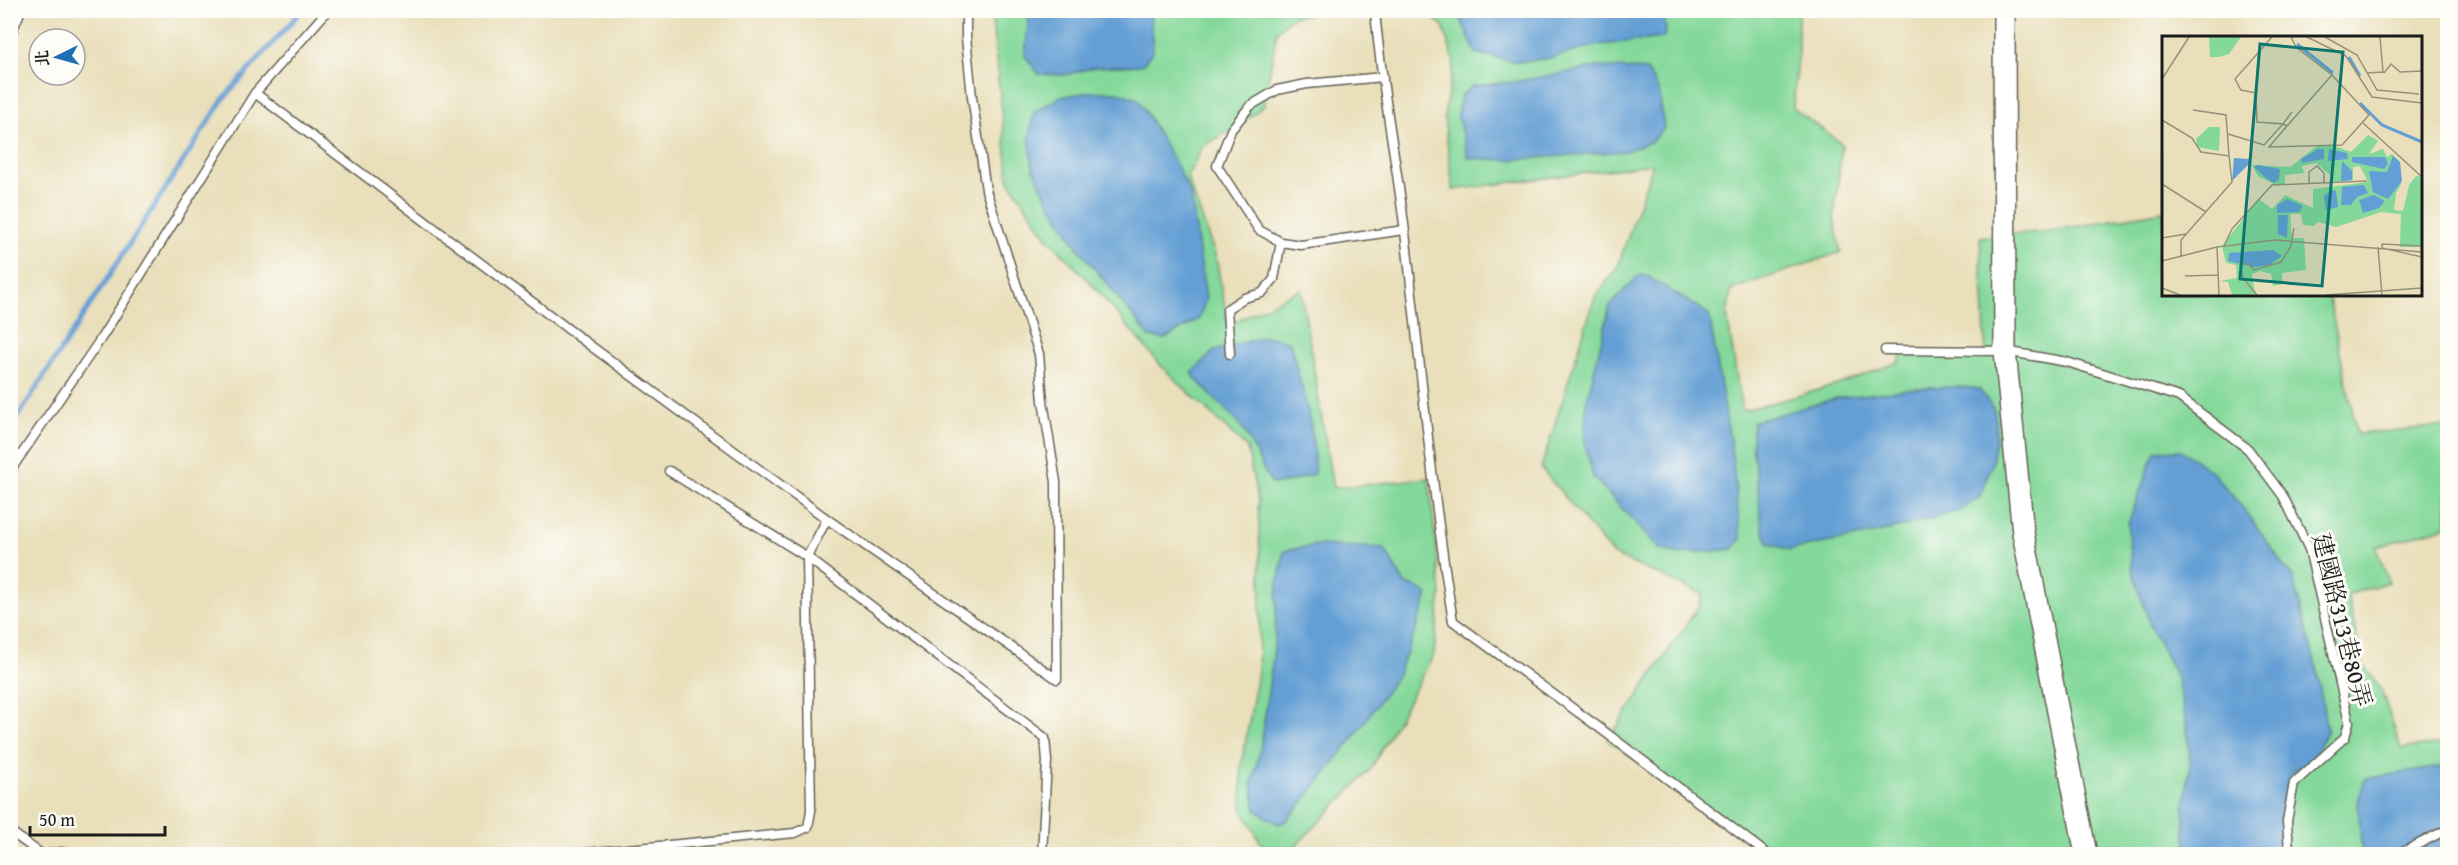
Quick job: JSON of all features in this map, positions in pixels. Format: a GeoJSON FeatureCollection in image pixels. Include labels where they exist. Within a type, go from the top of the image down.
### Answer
{"type":"FeatureCollection","features":[{"type":"Feature","properties":{"kind":"street"},"geometry":{"type":"LineString","coordinates":[[2004,10],[2005,351],[2023,533],[2086,855]]}},
{"type":"Feature","properties":{"kind":"lane"},"geometry":{"type":"LineString","coordinates":[[10,37],[21,10]]}},
{"type":"Feature","properties":{"kind":"lane"},"geometry":{"type":"LineString","coordinates":[[10,471],[100,340],[255,93],[328,10]]}},
{"type":"Feature","properties":{"kind":"lane"},"geometry":{"type":"LineString","coordinates":[[255,93],[590,345],[827,519],[1057,679],[1056,482],[1043,401],[1040,354],[986,190],[972,97],[966,37],[966,10]]}},
{"type":"Feature","properties":{"kind":"lane"},"geometry":{"type":"LineString","coordinates":[[1376,10],[1404,230],[1437,524],[1453,621],[1767,855]]}},
{"type":"Feature","properties":{"kind":"lane"},"geometry":{"type":"LineString","coordinates":[[1383,77],[1307,84],[1277,90],[1250,106],[1231,130],[1217,166],[1259,230],[1281,242],[1301,245],[1404,230]]}},
{"type":"Feature","properties":{"kind":"lane"},"geometry":{"type":"LineString","coordinates":[[1230,354],[1227,309],[1244,298],[1262,293],[1274,279],[1281,242]]}},
{"type":"Feature","properties":{"kind":"lane","name":"建國路313巷80弄"},"geometry":{"type":"LineString","coordinates":[[1885,350],[2005,351],[2067,362],[2179,397],[2248,449],[2283,496],[2309,549],[2349,722],[2345,737],[2294,783],[2287,821],[2289,851],[2292,855]]}},
{"type":"Feature","properties":{"kind":"lane"},"geometry":{"type":"LineString","coordinates":[[669,471],[807,557],[1045,738],[1047,760],[1042,855]]}},
{"type":"Feature","properties":{"kind":"lane"},"geometry":{"type":"LineString","coordinates":[[574,855],[795,833],[808,827],[811,811],[807,557],[827,519]]}},
{"type":"Feature","properties":{"kind":"lane"},"geometry":{"type":"LineString","coordinates":[[2399,855],[2448,829]]}},
{"type":"Feature","properties":{"kind":"lane"},"geometry":{"type":"LineString","coordinates":[[10,831],[41,855]]}},
{"type":"Feature","properties":{"kind":"lane"},"geometry":{"type":"LineString","coordinates":[[48,855],[62,852],[71,855]]}},
{"type":"Feature","properties":{"kind":"green space"},"geometry":{"type":"Polygon","coordinates":[[[991,11],[1338,11],[1294,16],[1277,31],[1264,105],[1239,126],[1203,146],[1187,177],[1216,257],[1228,325],[1301,289],[1333,488],[1429,478],[1441,593],[1434,654],[1371,769],[1292,850],[1262,845],[1242,808],[1241,768],[1258,672],[1261,586],[1258,501],[1247,448],[1163,368],[1095,288],[1047,237],[1009,181],[991,11]]]}},
{"type":"Feature","properties":{"kind":"green space"},"geometry":{"type":"Polygon","coordinates":[[[1424,11],[1798,11],[1798,57],[1793,108],[1842,144],[1834,218],[1841,252],[1731,290],[1727,314],[1742,411],[1837,385],[1899,362],[1903,351],[1986,356],[1980,237],[2050,231],[2162,211],[2162,296],[2328,296],[2357,434],[2447,426],[2447,526],[2376,547],[2389,582],[2347,595],[2363,665],[2381,689],[2401,749],[2447,743],[2447,854],[1766,854],[1608,740],[1699,606],[1702,594],[1613,555],[1541,468],[1595,297],[1618,266],[1653,164],[1453,190],[1444,117],[1454,62],[1443,26],[1424,11]]]}},
{"type":"Feature","properties":{"kind":"water"},"geometry":{"type":"Polygon","coordinates":[[[1029,11],[1150,11],[1153,51],[1142,65],[1095,67],[1065,75],[1039,74],[1025,56],[1029,11]]]}},
{"type":"Feature","properties":{"kind":"water"},"geometry":{"type":"Polygon","coordinates":[[[1457,11],[1663,11],[1666,31],[1663,38],[1598,45],[1551,58],[1516,62],[1476,53],[1457,11]]]}},
{"type":"Feature","properties":{"kind":"water"},"geometry":{"type":"Polygon","coordinates":[[[1598,67],[1647,70],[1659,91],[1664,128],[1652,141],[1627,151],[1507,160],[1468,158],[1457,114],[1461,96],[1472,86],[1513,82],[1598,67]]]}},
{"type":"Feature","properties":{"kind":"water"},"geometry":{"type":"Polygon","coordinates":[[[1090,92],[1117,92],[1138,99],[1176,164],[1191,195],[1206,299],[1199,319],[1165,339],[1150,337],[1078,248],[1049,202],[1033,168],[1029,138],[1034,112],[1060,97],[1090,92]]]}},
{"type":"Feature","properties":{"kind":"water"},"geometry":{"type":"Polygon","coordinates":[[[1639,275],[1647,276],[1709,314],[1731,446],[1741,539],[1733,549],[1681,554],[1660,549],[1593,477],[1585,444],[1586,404],[1610,305],[1639,275]]]}},
{"type":"Feature","properties":{"kind":"water"},"geometry":{"type":"Polygon","coordinates":[[[1266,336],[1290,342],[1313,439],[1314,474],[1285,483],[1272,484],[1240,425],[1192,373],[1214,351],[1266,336]]]}},
{"type":"Feature","properties":{"kind":"water"},"geometry":{"type":"Polygon","coordinates":[[[1918,388],[1979,389],[1995,411],[1996,433],[1992,465],[1979,498],[1958,511],[1882,532],[1790,550],[1768,543],[1762,526],[1753,448],[1753,422],[1837,398],[1918,388]]]}},
{"type":"Feature","properties":{"kind":"water"},"geometry":{"type":"Polygon","coordinates":[[[2181,450],[2213,473],[2243,508],[2293,578],[2317,671],[2327,730],[2312,760],[2292,772],[2283,808],[2283,854],[2186,854],[2184,809],[2190,763],[2187,728],[2177,679],[2150,625],[2132,569],[2128,524],[2155,451],[2181,450]]]}},
{"type":"Feature","properties":{"kind":"water"},"geometry":{"type":"Polygon","coordinates":[[[1316,545],[1384,548],[1405,584],[1416,587],[1428,595],[1397,676],[1351,741],[1298,808],[1286,821],[1278,824],[1256,810],[1252,784],[1260,751],[1274,649],[1278,584],[1284,551],[1316,545]]]}},
{"type":"Feature","properties":{"kind":"water"},"geometry":{"type":"Polygon","coordinates":[[[2447,766],[2447,847],[2431,854],[2362,854],[2358,802],[2365,779],[2447,766]]]}},
{"type":"Feature","properties":{"kind":"waterway"},"geometry":{"type":"LineString","coordinates":[[10,429],[224,98],[302,10]]}}]}
